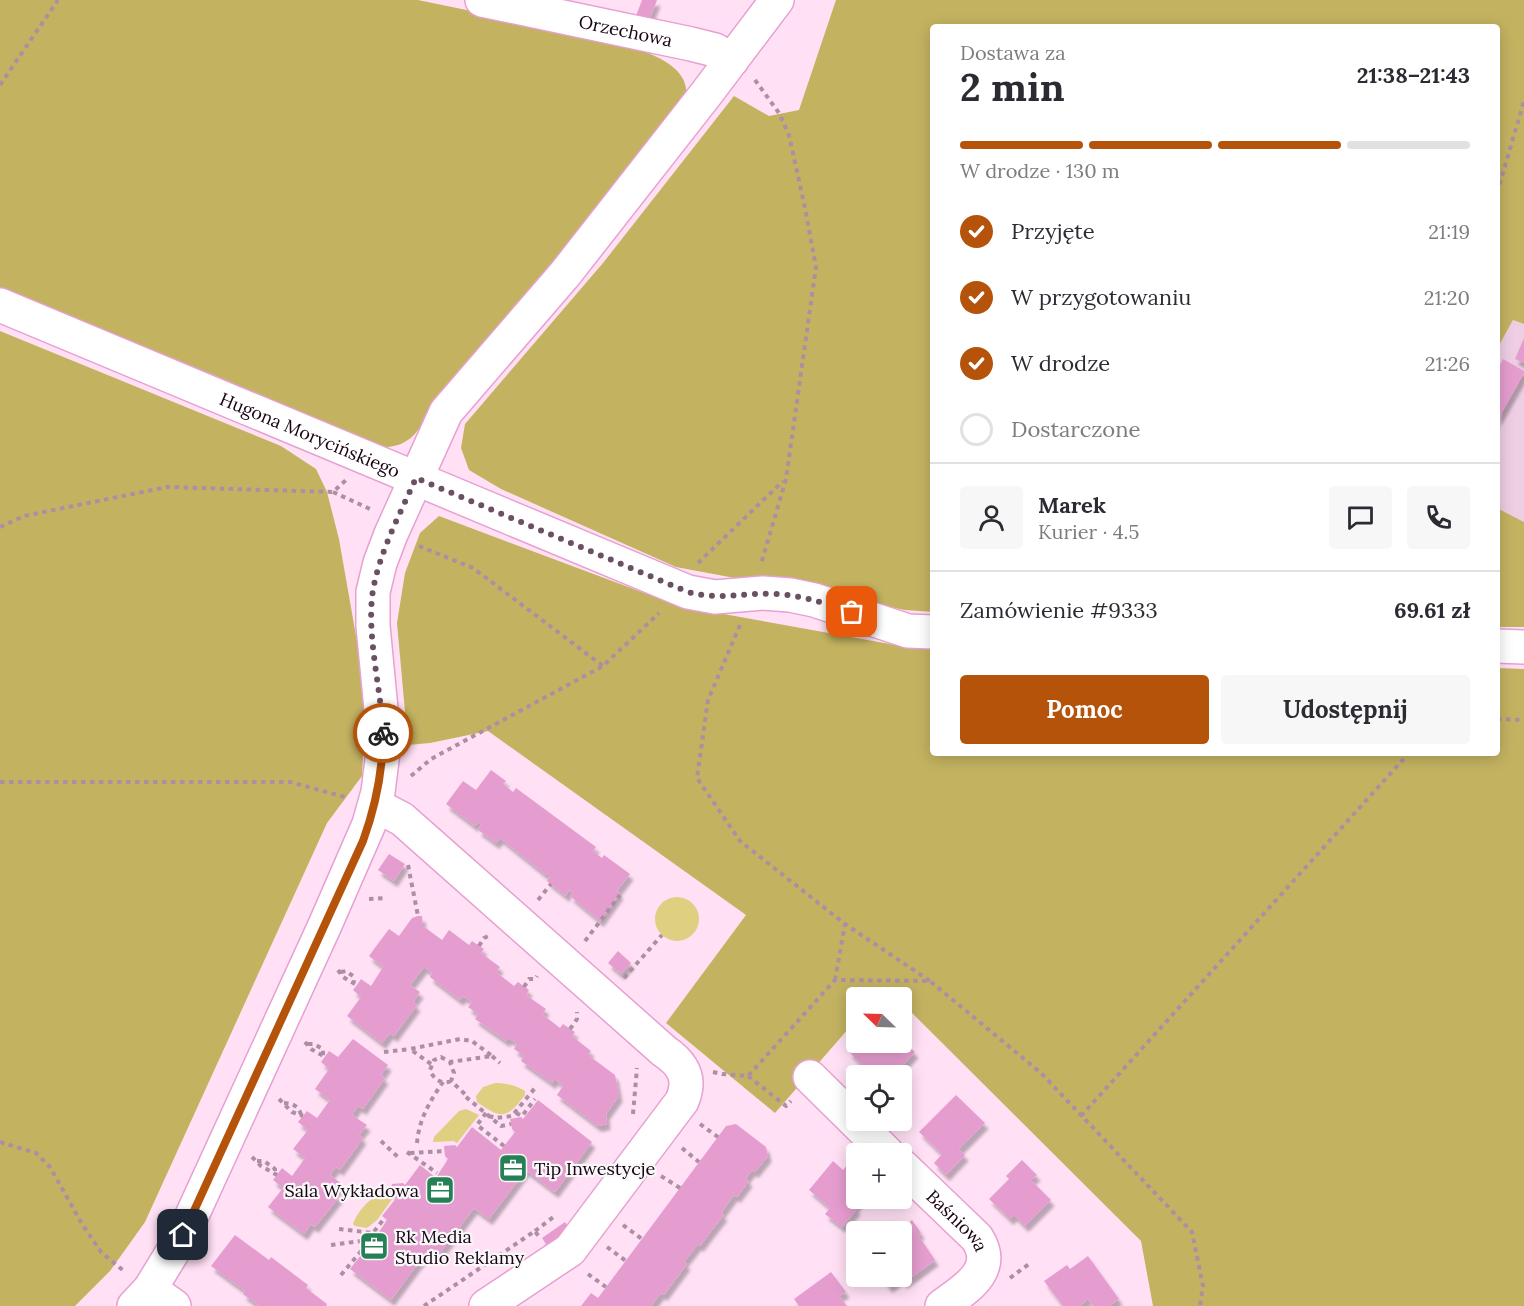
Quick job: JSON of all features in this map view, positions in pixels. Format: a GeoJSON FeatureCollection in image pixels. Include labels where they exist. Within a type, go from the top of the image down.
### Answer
{"type":"FeatureCollection","features":[{"type":"Feature","properties":{"kind":"street","name":"Orzechowa"},"geometry":{"type":"LineString","coordinates":[[482,0],[692,44],[715,50],[732,60]]}},
{"type":"Feature","properties":{"kind":"street"},"geometry":{"type":"LineString","coordinates":[[153,1300],[170,1258],[188,1226],[363,841],[381,808],[383,731],[372,626],[373,592],[380,563],[391,534],[446,412],[565,274],[777,0]]}},
{"type":"Feature","properties":{"kind":"street","name":"Hugona Morycińskiego"},"geometry":{"type":"LineString","coordinates":[[0,304],[416,478],[667,599],[702,595],[715,597],[753,594],[803,597],[908,631],[930,632]]}},
{"type":"Feature","properties":{"kind":"street"},"geometry":{"type":"LineString","coordinates":[[1500,646],[1524,647]]}},
{"type":"Feature","properties":{"kind":"street"},"geometry":{"type":"LineString","coordinates":[[381,808],[402,819],[664,1051],[678,1060],[684,1072],[686,1083],[682,1101],[571,1249],[486,1306]]}},
{"type":"Feature","properties":{"kind":"street"},"geometry":{"type":"LineString","coordinates":[[810,1077],[877,1143]]}},
{"type":"Feature","properties":{"kind":"street","name":"Baśniowa"},"geometry":{"type":"LineString","coordinates":[[912,1176],[977,1238],[982,1246],[983,1262],[975,1280],[942,1306]]}},
{"type":"Feature","properties":{"kind":"path"},"geometry":{"type":"LineString","coordinates":[[0,85],[58,0]]}},
{"type":"Feature","properties":{"kind":"path"},"geometry":{"type":"LineString","coordinates":[[732,60],[755,80],[779,113],[789,135],[806,208],[816,267],[786,479],[753,594],[708,700],[698,778],[740,841],[845,924],[930,981],[1041,1073],[1192,1232],[1203,1286],[1200,1306]]}},
{"type":"Feature","properties":{"kind":"path"},"geometry":{"type":"LineString","coordinates":[[1500,183],[1524,101]]}},
{"type":"Feature","properties":{"kind":"path"},"geometry":{"type":"LineString","coordinates":[[0,527],[24,516],[167,487],[333,492],[354,471],[361,456]]}},
{"type":"Feature","properties":{"kind":"path"},"geometry":{"type":"LineString","coordinates":[[0,782],[290,782],[381,808],[395,784],[407,779],[431,759],[603,666],[786,479]]}},
{"type":"Feature","properties":{"kind":"path"},"geometry":{"type":"LineString","coordinates":[[391,534],[472,568],[603,666]]}},
{"type":"Feature","properties":{"kind":"path"},"geometry":{"type":"LineString","coordinates":[[1500,719],[1524,720]]}},
{"type":"Feature","properties":{"kind":"path"},"geometry":{"type":"LineString","coordinates":[[1081,1116],[1405,756]]}},
{"type":"Feature","properties":{"kind":"path"},"geometry":{"type":"LineString","coordinates":[[416,867],[407,862],[418,916]]}},
{"type":"Feature","properties":{"kind":"path"},"geometry":{"type":"LineString","coordinates":[[582,945],[620,895]]}},
{"type":"Feature","properties":{"kind":"path"},"geometry":{"type":"LineString","coordinates":[[747,1076],[835,980],[845,924]]}},
{"type":"Feature","properties":{"kind":"path"},"geometry":{"type":"LineString","coordinates":[[615,1006],[623,994],[616,987],[662,935]]}},
{"type":"Feature","properties":{"kind":"path"},"geometry":{"type":"LineString","coordinates":[[341,972],[346,971],[353,976],[356,984],[346,979]]}},
{"type":"Feature","properties":{"kind":"path"},"geometry":{"type":"LineString","coordinates":[[835,980],[930,981]]}},
{"type":"Feature","properties":{"kind":"path"},"geometry":{"type":"LineString","coordinates":[[570,1029],[576,1015]]}},
{"type":"Feature","properties":{"kind":"path"},"geometry":{"type":"LineString","coordinates":[[384,1052],[460,1039],[472,1041],[500,1063]]}},
{"type":"Feature","properties":{"kind":"path"},"geometry":{"type":"LineString","coordinates":[[308,1044],[314,1044],[322,1050],[324,1056],[315,1052]]}},
{"type":"Feature","properties":{"kind":"path"},"geometry":{"type":"LineString","coordinates":[[410,1049],[431,1064]]}},
{"type":"Feature","properties":{"kind":"path"},"geometry":{"type":"LineString","coordinates":[[451,1081],[443,1082],[432,1075],[431,1064],[438,1057],[450,1062],[492,1056]]}},
{"type":"Feature","properties":{"kind":"path"},"geometry":{"type":"LineString","coordinates":[[678,1060],[722,1074],[747,1076],[786,1106],[810,1077]]}},
{"type":"Feature","properties":{"kind":"path"},"geometry":{"type":"LineString","coordinates":[[450,1062],[454,1073],[451,1081]]}},
{"type":"Feature","properties":{"kind":"path"},"geometry":{"type":"LineString","coordinates":[[451,1081],[501,1126],[511,1124]]}},
{"type":"Feature","properties":{"kind":"path"},"geometry":{"type":"LineString","coordinates":[[417,1143],[420,1121],[443,1082]]}},
{"type":"Feature","properties":{"kind":"path"},"geometry":{"type":"LineString","coordinates":[[487,1115],[505,1118],[515,1113],[535,1088]]}},
{"type":"Feature","properties":{"kind":"path"},"geometry":{"type":"LineString","coordinates":[[515,1113],[522,1116],[535,1099]]}},
{"type":"Feature","properties":{"kind":"path"},"geometry":{"type":"LineString","coordinates":[[284,1103],[291,1103],[300,1110],[302,1115],[297,1116],[292,1112]]}},
{"type":"Feature","properties":{"kind":"path"},"geometry":{"type":"LineString","coordinates":[[487,1115],[477,1125],[504,1146]]}},
{"type":"Feature","properties":{"kind":"path"},"geometry":{"type":"LineString","coordinates":[[0,1142],[36,1153],[50,1167],[100,1252],[125,1272],[153,1300]]}},
{"type":"Feature","properties":{"kind":"path"},"geometry":{"type":"LineString","coordinates":[[381,1142],[400,1159]]}},
{"type":"Feature","properties":{"kind":"path"},"geometry":{"type":"LineString","coordinates":[[681,1148],[699,1162]]}},
{"type":"Feature","properties":{"kind":"path"},"geometry":{"type":"LineString","coordinates":[[437,1173],[408,1152],[444,1151]]}},
{"type":"Feature","properties":{"kind":"path"},"geometry":{"type":"LineString","coordinates":[[256,1161],[264,1161],[274,1168],[276,1174],[266,1170]]}},
{"type":"Feature","properties":{"kind":"path"},"geometry":{"type":"LineString","coordinates":[[660,1175],[680,1188]]}},
{"type":"Feature","properties":{"kind":"path"},"geometry":{"type":"LineString","coordinates":[[368,1191],[391,1188]]}},
{"type":"Feature","properties":{"kind":"path"},"geometry":{"type":"LineString","coordinates":[[535,1231],[563,1210]]}},
{"type":"Feature","properties":{"kind":"path"},"geometry":{"type":"LineString","coordinates":[[339,1229],[373,1233],[382,1220],[386,1221]]}},
{"type":"Feature","properties":{"kind":"path"},"geometry":{"type":"LineString","coordinates":[[623,1225],[642,1239]]}},
{"type":"Feature","properties":{"kind":"path"},"geometry":{"type":"LineString","coordinates":[[331,1245],[361,1241]]}},
{"type":"Feature","properties":{"kind":"path"},"geometry":{"type":"LineString","coordinates":[[607,1246],[626,1261]]}},
{"type":"Feature","properties":{"kind":"path"},"geometry":{"type":"LineString","coordinates":[[341,1275],[362,1250],[364,1251]]}},
{"type":"Feature","properties":{"kind":"path"},"geometry":{"type":"LineString","coordinates":[[583,1270],[606,1287]]}},
{"type":"Feature","properties":{"kind":"shaded area"},"geometry":{"type":"Polygon","coordinates":[[[0,0],[418,0],[611,40],[630,46],[670,65],[683,79],[687,93],[553,266],[429,413],[415,434],[398,445],[380,448],[0,291],[0,0]]]}},
{"type":"Feature","properties":{"kind":"shaded area"},"geometry":{"type":"Polygon","coordinates":[[[836,0],[1524,0],[1524,324],[1513,320],[1500,344],[1500,24],[930,24],[930,612],[905,610],[676,567],[501,489],[469,470],[461,448],[465,424],[603,263],[734,96],[769,116],[799,110],[836,0]]]}},
{"type":"Feature","properties":{"kind":"shaded area"},"geometry":{"type":"Polygon","coordinates":[[[1513,320],[1524,324],[1524,522],[1500,510],[1500,344],[1513,320]]]}},
{"type":"Feature","properties":{"kind":"shaded area"},"geometry":{"type":"Polygon","coordinates":[[[0,331],[281,446],[316,469],[327,492],[339,539],[366,693],[362,776],[327,823],[145,1222],[110,1271],[75,1306],[0,1306],[0,331]]]}},
{"type":"Feature","properties":{"kind":"shaded area"},"geometry":{"type":"Polygon","coordinates":[[[1500,510],[1524,522],[1524,627],[1500,627],[1500,510]]]}},
{"type":"Feature","properties":{"kind":"shaded area"},"geometry":{"type":"Polygon","coordinates":[[[439,516],[679,606],[912,648],[930,649],[930,756],[1500,756],[1500,668],[1524,669],[1524,1306],[1153,1306],[1141,1241],[912,1013],[912,987],[846,987],[846,1031],[775,1113],[666,1023],[746,915],[488,731],[430,743],[408,745],[397,623],[405,573],[420,533],[439,516]]]}},
{"type":"Feature","properties":{"kind":"shaded area"},"geometry":{"type":"Polygon","coordinates":[[[677,897],[692,904],[699,919],[692,934],[677,941],[662,934],[655,919],[662,904],[677,897]]]}},
{"type":"Feature","properties":{"kind":"shaded area"},"geometry":{"type":"Polygon","coordinates":[[[495,1083],[518,1087],[525,1091],[525,1095],[508,1113],[492,1112],[477,1102],[476,1096],[483,1087],[495,1083]]]}},
{"type":"Feature","properties":{"kind":"shaded area"},"geometry":{"type":"Polygon","coordinates":[[[466,1109],[479,1115],[457,1143],[453,1141],[433,1142],[434,1137],[459,1111],[466,1109]]]}},
{"type":"Feature","properties":{"kind":"shaded area"},"geometry":{"type":"Polygon","coordinates":[[[387,1194],[393,1198],[377,1220],[367,1228],[353,1224],[366,1204],[376,1197],[387,1194]]]}},
{"type":"Feature","properties":{"kind":"building"},"geometry":{"type":"Polygon","coordinates":[[[642,0],[657,0],[649,21],[636,16],[642,0]]]}},
{"type":"Feature","properties":{"kind":"building"},"geometry":{"type":"Polygon","coordinates":[[[1524,338],[1524,363],[1515,359],[1524,338]]]}},
{"type":"Feature","properties":{"kind":"building"},"geometry":{"type":"Polygon","coordinates":[[[1503,359],[1524,373],[1500,416],[1500,365],[1503,359]]]}},
{"type":"Feature","properties":{"kind":"building"},"geometry":{"type":"Polygon","coordinates":[[[491,770],[506,781],[503,784],[513,792],[516,788],[596,847],[593,851],[602,858],[604,855],[630,874],[617,891],[620,893],[600,921],[570,896],[573,893],[569,890],[566,896],[547,881],[550,876],[547,873],[546,875],[500,838],[496,843],[478,830],[481,825],[478,822],[475,826],[446,804],[463,781],[476,790],[491,770]]]}},
{"type":"Feature","properties":{"kind":"building"},"geometry":{"type":"Polygon","coordinates":[[[389,854],[405,864],[394,881],[378,870],[389,854]]]}},
{"type":"Feature","properties":{"kind":"building"},"geometry":{"type":"Polygon","coordinates":[[[422,916],[423,926],[442,940],[449,930],[469,945],[472,941],[484,949],[481,953],[500,967],[496,972],[514,986],[518,982],[529,990],[526,995],[546,1009],[542,1014],[560,1028],[563,1024],[575,1032],[572,1036],[591,1051],[588,1055],[615,1075],[619,1096],[606,1114],[607,1124],[598,1126],[557,1095],[563,1086],[555,1079],[552,1083],[521,1061],[524,1056],[514,1049],[517,1044],[509,1038],[506,1041],[475,1019],[478,1014],[468,1007],[472,1002],[463,996],[460,1000],[430,977],[432,973],[424,967],[410,985],[420,992],[413,1002],[417,1005],[394,1036],[390,1033],[382,1043],[347,1016],[361,997],[353,990],[361,979],[371,986],[383,967],[369,956],[389,929],[399,936],[412,918],[422,916]]]}},
{"type":"Feature","properties":{"kind":"building"},"geometry":{"type":"Polygon","coordinates":[[[618,951],[631,963],[621,974],[608,963],[618,951]]]}},
{"type":"Feature","properties":{"kind":"building"},"geometry":{"type":"Polygon","coordinates":[[[353,1039],[388,1065],[381,1075],[385,1078],[363,1109],[358,1106],[352,1115],[367,1125],[359,1135],[363,1138],[340,1170],[336,1167],[330,1175],[342,1184],[334,1193],[339,1197],[315,1227],[311,1224],[304,1234],[268,1207],[283,1188],[273,1180],[282,1168],[292,1176],[305,1158],[293,1149],[308,1130],[298,1122],[307,1111],[317,1118],[330,1100],[315,1089],[329,1069],[321,1062],[329,1051],[338,1057],[353,1039]]]}},
{"type":"Feature","properties":{"kind":"building"},"geometry":{"type":"Polygon","coordinates":[[[912,1049],[915,1052],[903,1065],[863,1065],[850,1053],[912,1053],[912,1049]]]}},
{"type":"Feature","properties":{"kind":"building"},"geometry":{"type":"Polygon","coordinates":[[[956,1095],[985,1123],[959,1149],[965,1155],[946,1175],[934,1163],[942,1154],[919,1132],[956,1095]]]}},
{"type":"Feature","properties":{"kind":"building"},"geometry":{"type":"Polygon","coordinates":[[[538,1100],[592,1142],[555,1192],[526,1170],[489,1219],[474,1208],[437,1257],[428,1250],[391,1300],[350,1269],[365,1250],[360,1237],[369,1234],[375,1238],[387,1220],[382,1216],[397,1197],[390,1192],[392,1184],[403,1183],[405,1185],[420,1165],[435,1177],[437,1176],[448,1159],[445,1156],[444,1146],[455,1145],[457,1147],[472,1127],[501,1150],[515,1132],[510,1119],[521,1117],[523,1119],[538,1100]]]}},
{"type":"Feature","properties":{"kind":"building"},"geometry":{"type":"Polygon","coordinates":[[[736,1124],[766,1147],[768,1156],[755,1172],[752,1170],[746,1178],[749,1181],[737,1197],[734,1195],[721,1213],[724,1215],[700,1246],[698,1244],[684,1262],[687,1264],[664,1295],[661,1293],[651,1306],[581,1306],[591,1293],[598,1298],[726,1126],[736,1124]]]}},
{"type":"Feature","properties":{"kind":"building"},"geometry":{"type":"Polygon","coordinates":[[[1022,1160],[1037,1175],[1031,1180],[1051,1200],[1025,1226],[1014,1215],[1010,1219],[989,1199],[1009,1179],[1006,1176],[1022,1160]]]}},
{"type":"Feature","properties":{"kind":"building"},"geometry":{"type":"Polygon","coordinates":[[[833,1161],[843,1170],[846,1166],[846,1209],[857,1209],[842,1227],[825,1214],[830,1208],[809,1190],[833,1161]]]}},
{"type":"Feature","properties":{"kind":"building"},"geometry":{"type":"Polygon","coordinates":[[[912,1220],[921,1233],[918,1235],[935,1260],[912,1277],[912,1221],[912,1220]]]}},
{"type":"Feature","properties":{"kind":"building"},"geometry":{"type":"Polygon","coordinates":[[[565,1222],[571,1231],[548,1247],[542,1238],[565,1222]]]}},
{"type":"Feature","properties":{"kind":"building"},"geometry":{"type":"Polygon","coordinates":[[[235,1235],[269,1260],[271,1257],[308,1285],[306,1288],[327,1304],[326,1306],[259,1306],[243,1294],[245,1291],[211,1266],[235,1235]]]}},
{"type":"Feature","properties":{"kind":"building"},"geometry":{"type":"Polygon","coordinates":[[[1088,1256],[1119,1299],[1109,1306],[1093,1306],[1088,1299],[1082,1306],[1063,1306],[1044,1281],[1067,1265],[1070,1269],[1088,1256]]]}},
{"type":"Feature","properties":{"kind":"building"},"geometry":{"type":"Polygon","coordinates":[[[831,1272],[846,1292],[839,1296],[847,1306],[799,1306],[794,1299],[831,1272]]]}},
{"type":"Feature","properties":{"kind":"way so far"},"geometry":{"type":"LineString","coordinates":[[383,733],[372,626],[373,592],[380,563],[416,478],[688,592],[715,597],[763,593],[790,595],[852,612]]}},
{"type":"Feature","properties":{"kind":"place","name":"Tip Inwestycje"},"geometry":{"type":"Point","coordinates":[513,1168]}},
{"type":"Feature","properties":{"kind":"place","name":"Sala Wykładowa"},"geometry":{"type":"Point","coordinates":[440,1190]}},
{"type":"Feature","properties":{"kind":"place","name":"Rk Media Studio Reklamy"},"geometry":{"type":"Point","coordinates":[374,1246]}},
{"type":"Feature","properties":{"kind":"route"},"geometry":{"type":"LineString","coordinates":[[183,1235],[363,841],[378,792],[383,733]]}}]}
